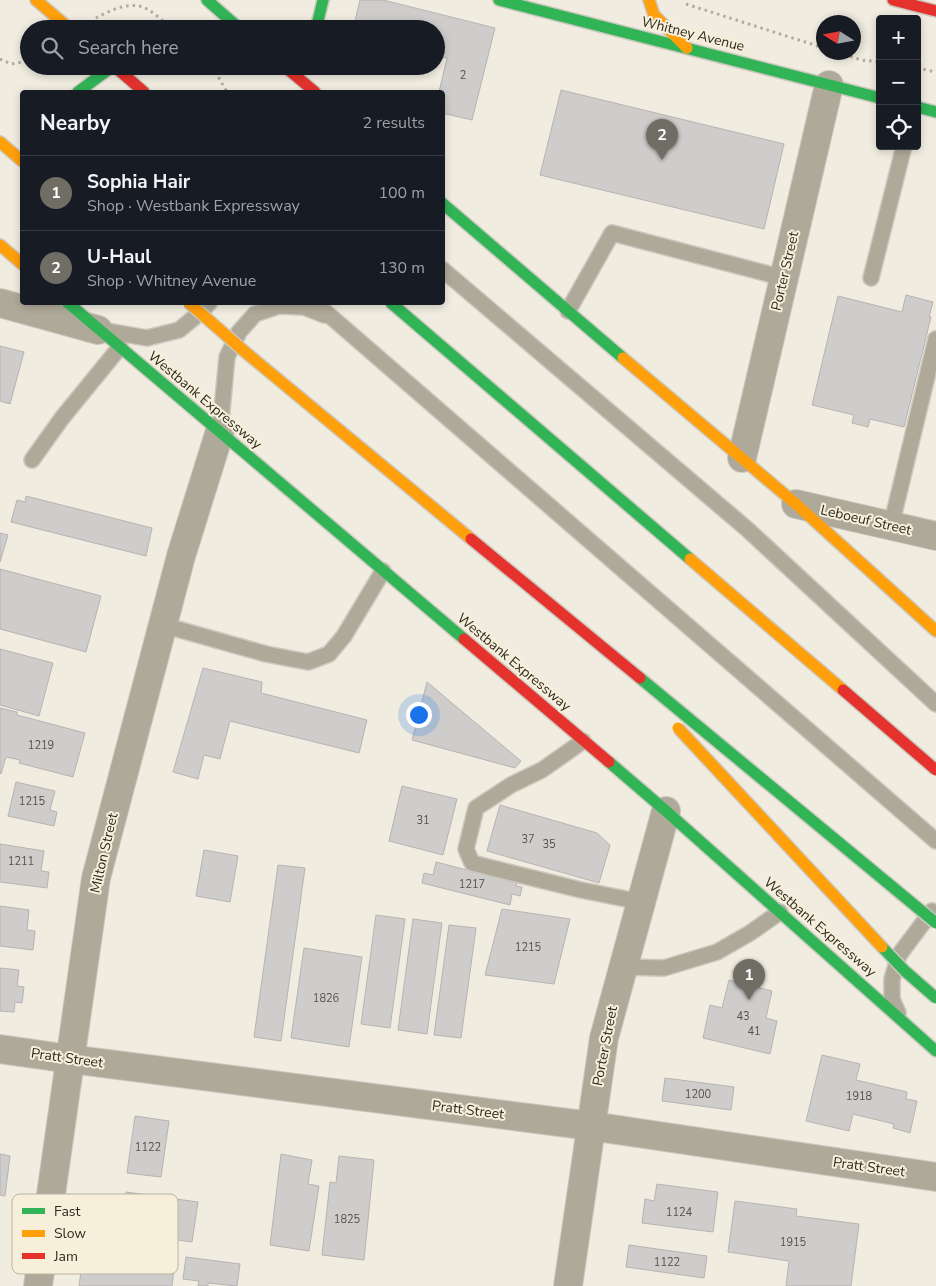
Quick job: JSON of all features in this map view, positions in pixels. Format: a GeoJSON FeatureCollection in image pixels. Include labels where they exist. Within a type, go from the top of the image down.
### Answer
{"type":"FeatureCollection","features":[{"type":"Feature","properties":{"kind":"main road"},"geometry":{"type":"LineString","coordinates":[[36,0],[59,20]]}},
{"type":"Feature","properties":{"kind":"main road"},"geometry":{"type":"LineString","coordinates":[[207,0],[230,20]]}},
{"type":"Feature","properties":{"kind":"main road"},"geometry":{"type":"LineString","coordinates":[[318,20],[323,0]]}},
{"type":"Feature","properties":{"kind":"main road","name":"Whitney Avenue"},"geometry":{"type":"LineString","coordinates":[[499,0],[876,97]]}},
{"type":"Feature","properties":{"kind":"main road"},"geometry":{"type":"LineString","coordinates":[[650,0],[654,15],[687,48]]}},
{"type":"Feature","properties":{"kind":"main road"},"geometry":{"type":"LineString","coordinates":[[893,0],[936,11]]}},
{"type":"Feature","properties":{"kind":"main road"},"geometry":{"type":"LineString","coordinates":[[81,90],[102,75]]}},
{"type":"Feature","properties":{"kind":"main road"},"geometry":{"type":"LineString","coordinates":[[124,75],[142,90]]}},
{"type":"Feature","properties":{"kind":"main road"},"geometry":{"type":"LineString","coordinates":[[294,75],[306,86]]}},
{"type":"Feature","properties":{"kind":"main road"},"geometry":{"type":"LineString","coordinates":[[921,108],[936,112]]}},
{"type":"Feature","properties":{"kind":"main road"},"geometry":{"type":"LineString","coordinates":[[0,142],[20,159]]}},
{"type":"Feature","properties":{"kind":"main road"},"geometry":{"type":"LineString","coordinates":[[445,206],[796,504],[936,632]]}},
{"type":"Feature","properties":{"kind":"main road"},"geometry":{"type":"LineString","coordinates":[[0,244],[20,262]]}},
{"type":"Feature","properties":{"kind":"main road","name":"Westbank Expressway"},"geometry":{"type":"LineString","coordinates":[[70,305],[666,811],[936,1051]]}},
{"type":"Feature","properties":{"kind":"main road"},"geometry":{"type":"LineString","coordinates":[[191,305],[244,351],[936,923]]}},
{"type":"Feature","properties":{"kind":"main road"},"geometry":{"type":"LineString","coordinates":[[394,305],[936,770]]}},
{"type":"Feature","properties":{"kind":"main road"},"geometry":{"type":"LineString","coordinates":[[600,644],[905,971],[936,998]]}},
{"type":"Feature","properties":{"kind":"street","name":"Porter Street"},"geometry":{"type":"LineString","coordinates":[[742,458],[829,85]]}},
{"type":"Feature","properties":{"kind":"street"},"geometry":{"type":"LineString","coordinates":[[0,303],[98,330]]}},
{"type":"Feature","properties":{"kind":"street","name":"Milton Street"},"geometry":{"type":"LineString","coordinates":[[51,1194],[96,878],[181,556],[220,431]]}},
{"type":"Feature","properties":{"kind":"street","name":"Leboeuf Street"},"geometry":{"type":"LineString","coordinates":[[796,504],[936,536]]}},
{"type":"Feature","properties":{"kind":"street","name":"Porter Street"},"geometry":{"type":"LineString","coordinates":[[568,1286],[604,1038],[666,811]]}},
{"type":"Feature","properties":{"kind":"street","name":"Pratt Street"},"geometry":{"type":"LineString","coordinates":[[0,1049],[591,1126],[936,1177]]}},
{"type":"Feature","properties":{"kind":"lane"},"geometry":{"type":"LineString","coordinates":[[871,278],[903,150]]}},
{"type":"Feature","properties":{"kind":"lane"},"geometry":{"type":"LineString","coordinates":[[568,311],[612,233],[784,278]]}},
{"type":"Feature","properties":{"kind":"lane"},"geometry":{"type":"LineString","coordinates":[[445,273],[747,529],[936,704]]}},
{"type":"Feature","properties":{"kind":"lane"},"geometry":{"type":"LineString","coordinates":[[98,330],[147,338],[179,330],[207,305]]}},
{"type":"Feature","properties":{"kind":"lane"},"geometry":{"type":"LineString","coordinates":[[317,305],[936,841]]}},
{"type":"Feature","properties":{"kind":"lane"},"geometry":{"type":"LineString","coordinates":[[220,431],[227,358],[239,332],[255,314],[279,306],[304,307],[332,319]]}},
{"type":"Feature","properties":{"kind":"lane"},"geometry":{"type":"LineString","coordinates":[[892,526],[936,340]]}},
{"type":"Feature","properties":{"kind":"lane"},"geometry":{"type":"LineString","coordinates":[[32,460],[62,418],[120,348]]}},
{"type":"Feature","properties":{"kind":"lane"},"geometry":{"type":"LineString","coordinates":[[163,625],[266,654],[308,662],[329,654],[344,636],[383,571]]}},
{"type":"Feature","properties":{"kind":"lane"},"geometry":{"type":"LineString","coordinates":[[583,741],[542,770],[511,785],[476,808],[466,849],[472,863],[581,890],[641,902]]}},
{"type":"Feature","properties":{"kind":"lane"},"geometry":{"type":"LineString","coordinates":[[899,1017],[892,998],[892,979],[899,955],[936,906]]}},
{"type":"Feature","properties":{"kind":"lane"},"geometry":{"type":"LineString","coordinates":[[623,967],[664,968],[717,952],[750,933],[780,912]]}},
{"type":"Feature","properties":{"kind":"path"},"geometry":{"type":"LineString","coordinates":[[684,3],[816,45]]}},
{"type":"Feature","properties":{"kind":"path"},"geometry":{"type":"LineString","coordinates":[[91,20],[107,11],[132,4],[146,7],[161,20]]}},
{"type":"Feature","properties":{"kind":"path"},"geometry":{"type":"LineString","coordinates":[[0,59],[11,64],[20,62]]}},
{"type":"Feature","properties":{"kind":"path"},"geometry":{"type":"LineString","coordinates":[[861,60],[876,62]]}},
{"type":"Feature","properties":{"kind":"path"},"geometry":{"type":"LineString","coordinates":[[921,69],[936,72]]}},
{"type":"Feature","properties":{"kind":"path"},"geometry":{"type":"LineString","coordinates":[[217,75],[226,90]]}},
{"type":"Feature","properties":{"kind":"building"},"geometry":{"type":"Polygon","coordinates":[[[360,0],[383,0],[495,28],[472,120],[445,114],[445,90],[439,90],[443,75],[445,75],[447,58],[445,58],[445,20],[355,20],[360,0]]]}},
{"type":"Feature","properties":{"kind":"building"},"geometry":{"type":"Polygon","coordinates":[[[561,90],[784,144],[764,229],[540,175],[561,90]]]}},
{"type":"Feature","properties":{"kind":"building"},"geometry":{"type":"Polygon","coordinates":[[[906,295],[933,302],[904,427],[870,419],[868,427],[852,423],[854,415],[812,405],[838,296],[902,312],[906,295]]]}},
{"type":"Feature","properties":{"kind":"building"},"geometry":{"type":"Polygon","coordinates":[[[0,346],[24,352],[10,404],[0,401],[0,346]]]}},
{"type":"Feature","properties":{"kind":"building"},"geometry":{"type":"Polygon","coordinates":[[[26,496],[152,528],[146,556],[11,522],[17,500],[25,502],[26,496]]]}},
{"type":"Feature","properties":{"kind":"building"},"geometry":{"type":"Polygon","coordinates":[[[0,533],[8,535],[0,562],[0,533]]]}},
{"type":"Feature","properties":{"kind":"building"},"geometry":{"type":"Polygon","coordinates":[[[0,569],[101,596],[86,652],[0,629],[0,569]]]}},
{"type":"Feature","properties":{"kind":"building"},"geometry":{"type":"Polygon","coordinates":[[[0,649],[53,663],[39,716],[0,705],[0,649]]]}},
{"type":"Feature","properties":{"kind":"building"},"geometry":{"type":"Polygon","coordinates":[[[203,668],[262,682],[261,693],[367,720],[359,753],[230,721],[220,759],[204,755],[198,779],[173,772],[203,668]]]}},
{"type":"Feature","properties":{"kind":"building"},"geometry":{"type":"Polygon","coordinates":[[[427,682],[521,761],[515,768],[412,740],[427,682]]]}},
{"type":"Feature","properties":{"kind":"building"},"geometry":{"type":"Polygon","coordinates":[[[0,708],[17,712],[17,715],[85,733],[73,777],[19,763],[20,760],[6,757],[1,774],[0,708]]]}},
{"type":"Feature","properties":{"kind":"building"},"geometry":{"type":"Polygon","coordinates":[[[16,782],[55,791],[50,810],[57,812],[54,826],[8,816],[16,782]]]}},
{"type":"Feature","properties":{"kind":"building"},"geometry":{"type":"Polygon","coordinates":[[[402,786],[457,799],[443,855],[389,841],[402,786]]]}},
{"type":"Feature","properties":{"kind":"building"},"geometry":{"type":"Polygon","coordinates":[[[500,805],[597,833],[610,845],[599,883],[487,851],[500,805]]]}},
{"type":"Feature","properties":{"kind":"building"},"geometry":{"type":"Polygon","coordinates":[[[0,844],[44,851],[41,871],[49,872],[47,888],[0,882],[0,844]]]}},
{"type":"Feature","properties":{"kind":"building"},"geometry":{"type":"Polygon","coordinates":[[[204,850],[238,856],[230,902],[196,896],[204,850]]]}},
{"type":"Feature","properties":{"kind":"building"},"geometry":{"type":"Polygon","coordinates":[[[436,862],[517,883],[516,886],[522,887],[520,896],[512,894],[510,905],[422,883],[424,873],[433,875],[436,862]]]}},
{"type":"Feature","properties":{"kind":"building"},"geometry":{"type":"Polygon","coordinates":[[[278,865],[305,868],[281,1041],[254,1037],[278,865]]]}},
{"type":"Feature","properties":{"kind":"building"},"geometry":{"type":"Polygon","coordinates":[[[0,906],[29,910],[27,930],[35,931],[33,950],[0,946],[0,906]]]}},
{"type":"Feature","properties":{"kind":"building"},"geometry":{"type":"Polygon","coordinates":[[[502,909],[570,919],[554,984],[485,975],[502,909]]]}},
{"type":"Feature","properties":{"kind":"building"},"geometry":{"type":"Polygon","coordinates":[[[376,915],[405,919],[390,1028],[361,1024],[376,915]]]}},
{"type":"Feature","properties":{"kind":"building"},"geometry":{"type":"Polygon","coordinates":[[[413,919],[442,923],[427,1034],[398,1030],[413,919]]]}},
{"type":"Feature","properties":{"kind":"building"},"geometry":{"type":"Polygon","coordinates":[[[449,925],[476,928],[461,1038],[434,1035],[449,925]]]}},
{"type":"Feature","properties":{"kind":"building"},"geometry":{"type":"Polygon","coordinates":[[[304,948],[362,957],[349,1047],[291,1038],[304,948]]]}},
{"type":"Feature","properties":{"kind":"building"},"geometry":{"type":"Polygon","coordinates":[[[0,968],[19,970],[17,986],[24,987],[22,1003],[15,1002],[14,1012],[0,1011],[0,968]]]}},
{"type":"Feature","properties":{"kind":"building"},"geometry":{"type":"Polygon","coordinates":[[[729,980],[772,991],[766,1018],[777,1021],[770,1054],[703,1038],[710,1005],[722,1008],[729,980]]]}},
{"type":"Feature","properties":{"kind":"building"},"geometry":{"type":"Polygon","coordinates":[[[822,1055],[860,1064],[856,1080],[907,1092],[906,1099],[917,1101],[910,1133],[893,1128],[894,1124],[853,1114],[849,1131],[806,1121],[822,1055]]]}},
{"type":"Feature","properties":{"kind":"building"},"geometry":{"type":"Polygon","coordinates":[[[665,1078],[734,1087],[731,1110],[662,1101],[665,1078]]]}},
{"type":"Feature","properties":{"kind":"building"},"geometry":{"type":"Polygon","coordinates":[[[135,1116],[169,1121],[161,1177],[127,1173],[135,1116]]]}},
{"type":"Feature","properties":{"kind":"building"},"geometry":{"type":"Polygon","coordinates":[[[0,1154],[10,1156],[5,1196],[0,1195],[0,1154]]]}},
{"type":"Feature","properties":{"kind":"building"},"geometry":{"type":"Polygon","coordinates":[[[281,1154],[312,1160],[308,1184],[319,1186],[309,1251],[270,1245],[281,1154]]]}},
{"type":"Feature","properties":{"kind":"building"},"geometry":{"type":"Polygon","coordinates":[[[339,1156],[374,1160],[364,1260],[322,1255],[330,1182],[336,1183],[339,1156]]]}},
{"type":"Feature","properties":{"kind":"building"},"geometry":{"type":"Polygon","coordinates":[[[657,1184],[718,1192],[713,1232],[642,1223],[645,1199],[654,1201],[657,1184]]]}},
{"type":"Feature","properties":{"kind":"building"},"geometry":{"type":"Polygon","coordinates":[[[178,1199],[198,1202],[192,1242],[178,1240],[178,1199]]]}},
{"type":"Feature","properties":{"kind":"building"},"geometry":{"type":"Polygon","coordinates":[[[735,1201],[797,1209],[796,1216],[859,1224],[851,1286],[786,1286],[789,1261],[728,1252],[735,1201]]]}},
{"type":"Feature","properties":{"kind":"building"},"geometry":{"type":"Polygon","coordinates":[[[629,1245],[707,1256],[704,1278],[626,1267],[629,1245]]]}},
{"type":"Feature","properties":{"kind":"building"},"geometry":{"type":"Polygon","coordinates":[[[186,1257],[240,1264],[237,1286],[208,1283],[208,1286],[198,1286],[199,1281],[183,1279],[186,1257]]]}},
{"type":"Feature","properties":{"kind":"building"},"geometry":{"type":"Polygon","coordinates":[[[81,1274],[174,1274],[172,1286],[79,1286],[81,1274]]]}},
{"type":"Feature","properties":{"kind":"traffic: fast"},"geometry":{"type":"LineString","coordinates":[[207,0],[230,20]]}},
{"type":"Feature","properties":{"kind":"traffic: fast"},"geometry":{"type":"LineString","coordinates":[[318,20],[323,0]]}},
{"type":"Feature","properties":{"kind":"traffic: fast"},"geometry":{"type":"LineString","coordinates":[[499,0],[876,97]]}},
{"type":"Feature","properties":{"kind":"traffic: fast"},"geometry":{"type":"LineString","coordinates":[[81,90],[101,75]]}},
{"type":"Feature","properties":{"kind":"traffic: fast"},"geometry":{"type":"LineString","coordinates":[[921,108],[936,112]]}},
{"type":"Feature","properties":{"kind":"traffic: fast"},"geometry":{"type":"LineString","coordinates":[[445,206],[623,358]]}},
{"type":"Feature","properties":{"kind":"traffic: fast"},"geometry":{"type":"LineString","coordinates":[[71,305],[464,639]]}},
{"type":"Feature","properties":{"kind":"traffic: fast"},"geometry":{"type":"LineString","coordinates":[[394,305],[690,559]]}},
{"type":"Feature","properties":{"kind":"traffic: fast"},"geometry":{"type":"LineString","coordinates":[[640,678],[936,923]]}},
{"type":"Feature","properties":{"kind":"traffic: fast"},"geometry":{"type":"LineString","coordinates":[[609,762],[936,1051]]}},
{"type":"Feature","properties":{"kind":"traffic: fast"},"geometry":{"type":"LineString","coordinates":[[882,947],[905,971],[936,998]]}},
{"type":"Feature","properties":{"kind":"traffic: slow"},"geometry":{"type":"LineString","coordinates":[[36,0],[59,20]]}},
{"type":"Feature","properties":{"kind":"traffic: slow"},"geometry":{"type":"LineString","coordinates":[[649,0],[654,15],[687,48]]}},
{"type":"Feature","properties":{"kind":"traffic: slow"},"geometry":{"type":"LineString","coordinates":[[0,142],[20,159]]}},
{"type":"Feature","properties":{"kind":"traffic: slow"},"geometry":{"type":"LineString","coordinates":[[0,245],[20,262]]}},
{"type":"Feature","properties":{"kind":"traffic: slow"},"geometry":{"type":"LineString","coordinates":[[191,305],[244,351],[471,539]]}},
{"type":"Feature","properties":{"kind":"traffic: slow"},"geometry":{"type":"LineString","coordinates":[[623,358],[796,504],[936,631]]}},
{"type":"Feature","properties":{"kind":"traffic: slow"},"geometry":{"type":"LineString","coordinates":[[690,559],[843,690]]}},
{"type":"Feature","properties":{"kind":"traffic: slow"},"geometry":{"type":"LineString","coordinates":[[678,728],[882,947]]}},
{"type":"Feature","properties":{"kind":"traffic: jam"},"geometry":{"type":"LineString","coordinates":[[893,0],[936,11]]}},
{"type":"Feature","properties":{"kind":"traffic: jam"},"geometry":{"type":"LineString","coordinates":[[124,75],[142,90]]}},
{"type":"Feature","properties":{"kind":"traffic: jam"},"geometry":{"type":"LineString","coordinates":[[295,75],[313,90]]}},
{"type":"Feature","properties":{"kind":"traffic: jam"},"geometry":{"type":"LineString","coordinates":[[471,539],[640,678]]}},
{"type":"Feature","properties":{"kind":"traffic: jam"},"geometry":{"type":"LineString","coordinates":[[464,639],[609,762]]}},
{"type":"Feature","properties":{"kind":"traffic: jam"},"geometry":{"type":"LineString","coordinates":[[843,690],[936,770]]}},
{"type":"Feature","properties":{"kind":"place","name":"U-Haul"},"geometry":{"type":"Point","coordinates":[662,160]}},
{"type":"Feature","properties":{"kind":"place","name":"Sophia Hair"},"geometry":{"type":"Point","coordinates":[749,1000]}}]}
